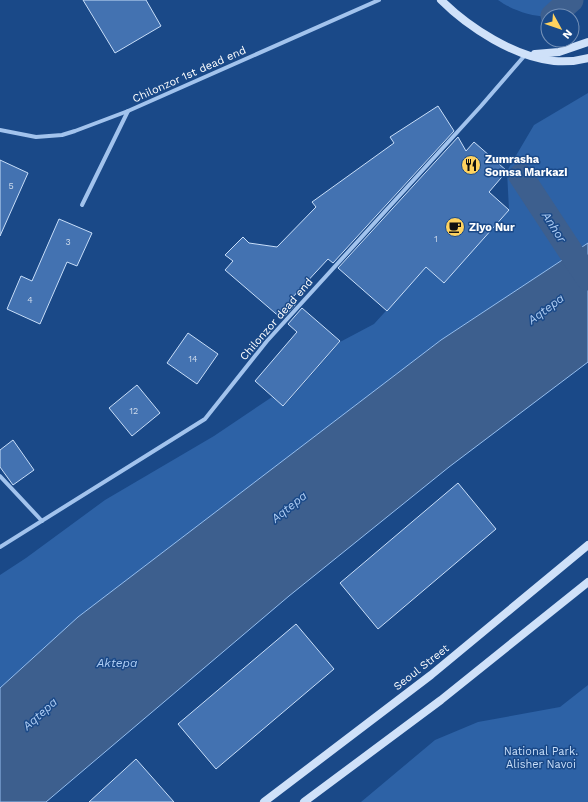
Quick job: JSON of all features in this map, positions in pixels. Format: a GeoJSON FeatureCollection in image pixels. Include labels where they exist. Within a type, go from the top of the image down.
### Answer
{"type":"FeatureCollection","features":[{"type":"Feature","properties":{"kind":"main road"},"geometry":{"type":"LineString","coordinates":[[442,0],[456,14],[484,33],[511,48],[526,54],[544,60],[564,62],[588,58]]}},
{"type":"Feature","properties":{"kind":"main road"},"geometry":{"type":"LineString","coordinates":[[526,54],[560,52],[588,42]]}},
{"type":"Feature","properties":{"kind":"main road","name":"Seoul Street"},"geometry":{"type":"LineString","coordinates":[[264,802],[431,675],[588,545]]}},
{"type":"Feature","properties":{"kind":"main road"},"geometry":{"type":"LineString","coordinates":[[304,802],[441,700],[588,582]]}},
{"type":"Feature","properties":{"kind":"street","name":"Chilonzor 1st dead end"},"geometry":{"type":"LineString","coordinates":[[0,130],[36,137],[62,135],[128,111],[379,0]]}},
{"type":"Feature","properties":{"kind":"street","name":"Chilonzor dead end"},"geometry":{"type":"LineString","coordinates":[[0,547],[205,419],[267,341],[481,106],[526,54]]}},
{"type":"Feature","properties":{"kind":"street"},"geometry":{"type":"LineString","coordinates":[[82,205],[128,111]]}},
{"type":"Feature","properties":{"kind":"street"},"geometry":{"type":"LineString","coordinates":[[0,476],[42,521]]}},
{"type":"Feature","properties":{"kind":"green space"},"geometry":{"type":"Polygon","coordinates":[[[498,0],[583,0],[572,8],[540,8],[540,16],[521,12],[498,0]]]}},
{"type":"Feature","properties":{"kind":"green space"},"geometry":{"type":"Polygon","coordinates":[[[588,93],[588,243],[441,340],[85,612],[0,688],[0,575],[26,558],[105,500],[214,436],[272,397],[284,406],[340,342],[374,324],[426,267],[444,283],[509,210],[507,171],[534,125],[588,93]]]}},
{"type":"Feature","properties":{"kind":"green space","name":"National Park. Alisher Navoi"},"geometry":{"type":"Polygon","coordinates":[[[588,685],[588,802],[361,802],[435,740],[478,722],[560,707],[588,685]]]}},
{"type":"Feature","properties":{"kind":"water","name":"Aktepa"},"geometry":{"type":"Polygon","coordinates":[[[588,243],[588,362],[449,467],[289,596],[46,802],[0,802],[0,688],[78,617],[441,340],[588,243]]]}},
{"type":"Feature","properties":{"kind":"building"},"geometry":{"type":"Polygon","coordinates":[[[83,0],[146,0],[161,26],[115,53],[83,0]]]}},
{"type":"Feature","properties":{"kind":"building"},"geometry":{"type":"Polygon","coordinates":[[[438,106],[454,131],[333,263],[328,259],[291,299],[296,304],[282,319],[225,270],[233,261],[225,255],[243,237],[249,243],[277,247],[316,207],[312,202],[394,143],[390,137],[438,106]]]}},
{"type":"Feature","properties":{"kind":"building"},"geometry":{"type":"Polygon","coordinates":[[[458,137],[466,151],[474,142],[507,171],[489,192],[509,210],[444,283],[426,267],[387,311],[338,268],[458,137]]]}},
{"type":"Feature","properties":{"kind":"building"},"geometry":{"type":"Polygon","coordinates":[[[0,160],[28,173],[0,236],[0,160]]]}},
{"type":"Feature","properties":{"kind":"building"},"geometry":{"type":"Polygon","coordinates":[[[59,219],[92,233],[77,266],[67,262],[40,324],[7,309],[21,276],[32,281],[59,219]]]}},
{"type":"Feature","properties":{"kind":"building"},"geometry":{"type":"Polygon","coordinates":[[[302,308],[340,341],[283,406],[255,381],[297,332],[288,324],[302,308]]]}},
{"type":"Feature","properties":{"kind":"building"},"geometry":{"type":"Polygon","coordinates":[[[188,333],[218,354],[197,384],[167,363],[188,333]]]}},
{"type":"Feature","properties":{"kind":"building"},"geometry":{"type":"Polygon","coordinates":[[[137,385],[160,413],[132,436],[109,408],[137,385]]]}},
{"type":"Feature","properties":{"kind":"building"},"geometry":{"type":"Polygon","coordinates":[[[13,440],[34,470],[13,485],[0,467],[0,450],[13,440]]]}},
{"type":"Feature","properties":{"kind":"building"},"geometry":{"type":"Polygon","coordinates":[[[458,483],[496,529],[378,629],[340,583],[458,483]]]}},
{"type":"Feature","properties":{"kind":"building"},"geometry":{"type":"Polygon","coordinates":[[[296,624],[334,669],[216,769],[178,724],[296,624]]]}},
{"type":"Feature","properties":{"kind":"building"},"geometry":{"type":"Polygon","coordinates":[[[136,759],[174,802],[89,802],[136,759]]]}},
{"type":"Feature","properties":{"kind":"waterway","name":"Anhor"},"geometry":{"type":"LineString","coordinates":[[562,8],[571,0]]}},
{"type":"Feature","properties":{"kind":"waterway","name":"Anhor"},"geometry":{"type":"LineString","coordinates":[[521,176],[588,278]]}},
{"type":"Feature","properties":{"kind":"place","name":"Zumrasha Somsa Markazi"},"geometry":{"type":"Point","coordinates":[471,165]}},
{"type":"Feature","properties":{"kind":"place","name":"Ziyo Nur"},"geometry":{"type":"Point","coordinates":[455,227]}},
{"type":"Feature","properties":{"kind":"water label","name":"Aqtepa"},"geometry":{"type":"Point","coordinates":[546,309]}},
{"type":"Feature","properties":{"kind":"water label","name":"Aqtepa"},"geometry":{"type":"Point","coordinates":[289,507]}},
{"type":"Feature","properties":{"kind":"water label","name":"Aqtepa"},"geometry":{"type":"Point","coordinates":[40,714]}}]}
